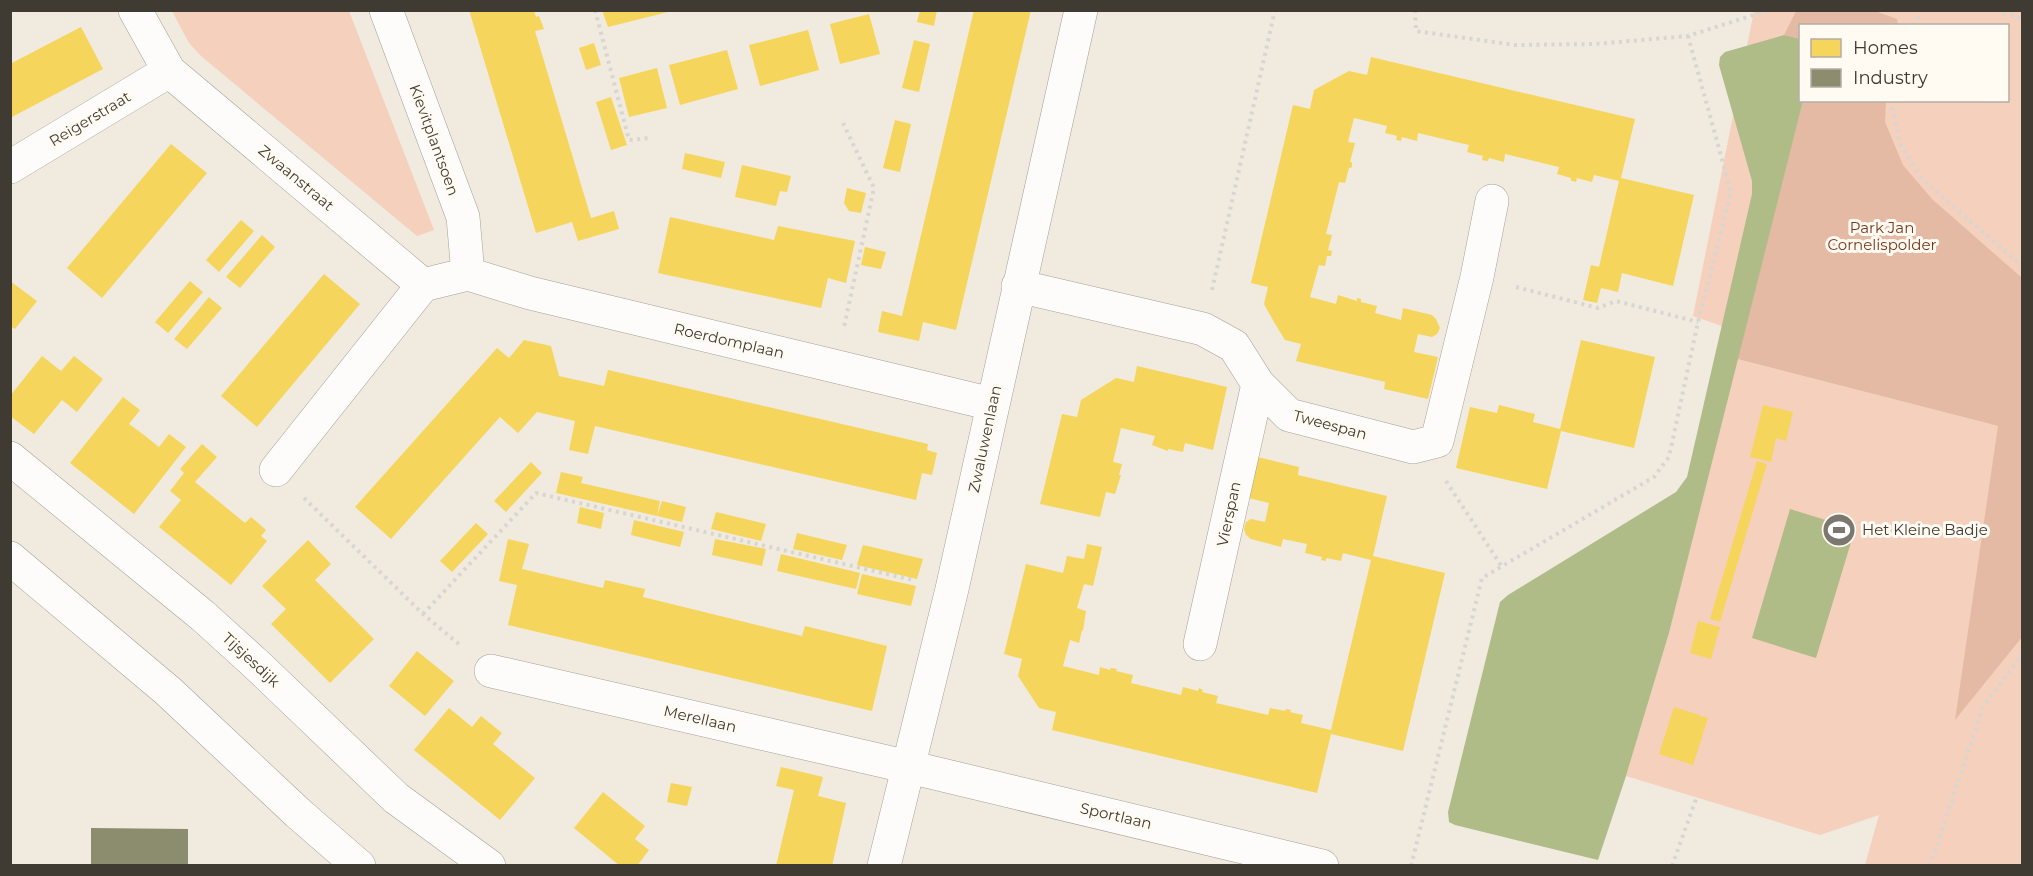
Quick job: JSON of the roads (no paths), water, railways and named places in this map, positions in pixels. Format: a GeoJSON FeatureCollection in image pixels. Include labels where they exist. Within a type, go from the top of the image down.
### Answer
{"type":"FeatureCollection","features":[{"type":"Feature","properties":{"kind":"street"},"geometry":{"type":"LineString","coordinates":[[135,10],[169,71]]}},
{"type":"Feature","properties":{"kind":"street","name":"Kievitplantsoen"},"geometry":{"type":"LineString","coordinates":[[386,10],[463,218],[468,274]]}},
{"type":"Feature","properties":{"kind":"street","name":"Zwaluwenlaan"},"geometry":{"type":"LineString","coordinates":[[884,866],[952,589],[1081,10]]}},
{"type":"Feature","properties":{"kind":"street","name":"Reigerstraat"},"geometry":{"type":"LineString","coordinates":[[10,167],[169,71]]}},
{"type":"Feature","properties":{"kind":"street","name":"Zwaanstraat"},"geometry":{"type":"LineString","coordinates":[[169,71],[423,285]]}},
{"type":"Feature","properties":{"kind":"street","name":"Tweespan"},"geometry":{"type":"LineString","coordinates":[[1018,286],[1203,328],[1234,346],[1258,384],[1289,415],[1413,447],[1437,441],[1477,277],[1492,201]]}},
{"type":"Feature","properties":{"kind":"street"},"geometry":{"type":"LineString","coordinates":[[276,470],[423,285],[468,274]]}},
{"type":"Feature","properties":{"kind":"street","name":"Roerdomplaan"},"geometry":{"type":"LineString","coordinates":[[468,274],[531,293],[992,404]]}},
{"type":"Feature","properties":{"kind":"street","name":"Vierspan"},"geometry":{"type":"LineString","coordinates":[[1200,645],[1258,384]]}},
{"type":"Feature","properties":{"kind":"street","name":"Tijsjesdijk"},"geometry":{"type":"LineString","coordinates":[[10,458],[203,616],[396,798],[489,866]]}},
{"type":"Feature","properties":{"kind":"street"},"geometry":{"type":"LineString","coordinates":[[10,558],[168,691],[298,813],[359,866]]}},
{"type":"Feature","properties":{"kind":"street","name":"Merellaan"},"geometry":{"type":"LineString","coordinates":[[491,671],[909,767]]}},
{"type":"Feature","properties":{"kind":"street","name":"Sportlaan"},"geometry":{"type":"LineString","coordinates":[[909,767],[1322,866]]}},
{"type":"Feature","properties":{"kind":"place","name":"Het Kleine Badje"},"geometry":{"type":"Point","coordinates":[1839,530]}},
{"type":"Feature","properties":{"kind":"park label","name":"Park Jan Cornelispolder"},"geometry":{"type":"Point","coordinates":[1882,236]}}]}
